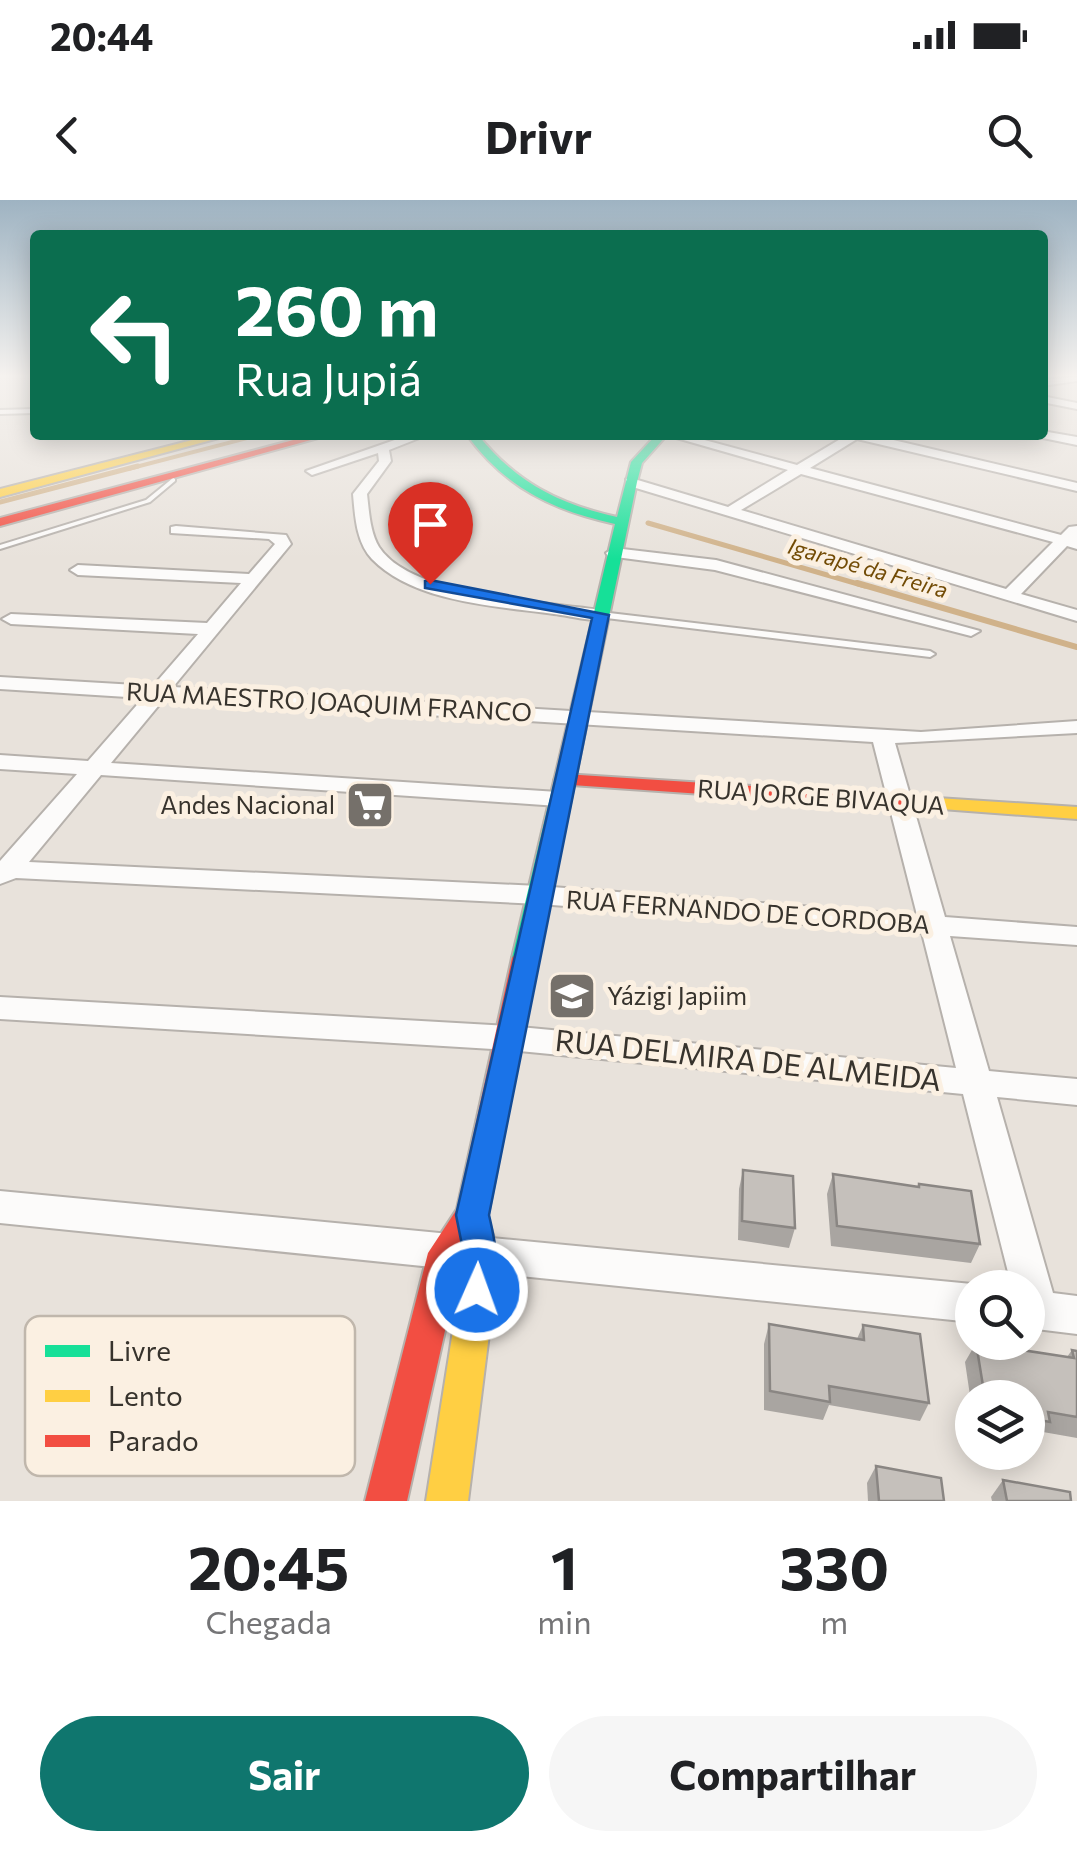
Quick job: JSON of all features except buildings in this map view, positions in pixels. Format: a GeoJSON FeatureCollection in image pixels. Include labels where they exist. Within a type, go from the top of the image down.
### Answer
{"type":"FeatureCollection","features":[{"type":"Feature","properties":{"kind":"main road"},"geometry":{"type":"LineString","coordinates":[[7,489],[189,440]]}},
{"type":"Feature","properties":{"kind":"main road"},"geometry":{"type":"LineString","coordinates":[[7,489],[206,440]]}},
{"type":"Feature","properties":{"kind":"main road"},"geometry":{"type":"LineString","coordinates":[[0,525],[174,480],[307,440]]}},
{"type":"Feature","properties":{"kind":"main road"},"geometry":{"type":"LineString","coordinates":[[476,440],[497,470],[524,492],[560,507],[622,522]]}},
{"type":"Feature","properties":{"kind":"main road"},"geometry":{"type":"LineString","coordinates":[[488,440],[512,474],[532,488],[577,500],[630,490]]}},
{"type":"Feature","properties":{"kind":"main road"},"geometry":{"type":"LineString","coordinates":[[386,1501],[463,1254],[614,553],[637,462],[655,440]]}},
{"type":"Feature","properties":{"kind":"main road"},"geometry":{"type":"LineString","coordinates":[[0,525],[248,457]]}},
{"type":"Feature","properties":{"kind":"main road"},"geometry":{"type":"LineString","coordinates":[[0,545],[92,502]]}},
{"type":"Feature","properties":{"kind":"main road","name":"RUA JORGE BIVAQUA"},"geometry":{"type":"LineString","coordinates":[[561,789],[1077,813]]}},
{"type":"Feature","properties":{"kind":"main road"},"geometry":{"type":"LineString","coordinates":[[447,1501],[463,1254],[472,1215]]}},
{"type":"Feature","properties":{"kind":"street"},"geometry":{"type":"LineString","coordinates":[[312,470],[407,440]]}},
{"type":"Feature","properties":{"kind":"street"},"geometry":{"type":"LineString","coordinates":[[674,440],[1071,543]]}},
{"type":"Feature","properties":{"kind":"street"},"geometry":{"type":"LineString","coordinates":[[732,509],[848,440]]}},
{"type":"Feature","properties":{"kind":"street"},"geometry":{"type":"LineString","coordinates":[[877,440],[1077,487]]}},
{"type":"Feature","properties":{"kind":"street"},"geometry":{"type":"LineString","coordinates":[[383,449],[385,461],[360,494],[372,550],[388,566],[430,584],[601,615]]}},
{"type":"Feature","properties":{"kind":"street"},"geometry":{"type":"LineString","coordinates":[[630,490],[732,509],[1077,616]]}},
{"type":"Feature","properties":{"kind":"street"},"geometry":{"type":"LineString","coordinates":[[1009,596],[1071,543],[1077,526]]}},
{"type":"Feature","properties":{"kind":"street"},"geometry":{"type":"LineString","coordinates":[[3,874],[283,544],[281,538],[176,530]]}},
{"type":"Feature","properties":{"kind":"street"},"geometry":{"type":"LineString","coordinates":[[614,553],[716,566],[971,631]]}},
{"type":"Feature","properties":{"kind":"street"},"geometry":{"type":"LineString","coordinates":[[78,570],[254,579]]}},
{"type":"Feature","properties":{"kind":"street"},"geometry":{"type":"LineString","coordinates":[[11,619],[210,629]]}},
{"type":"Feature","properties":{"kind":"street","name":"RUA MAESTRO JOAQUIM FRANCO"},"geometry":{"type":"LineString","coordinates":[[0,683],[882,736],[967,737],[1077,727]]}},
{"type":"Feature","properties":{"kind":"street"},"geometry":{"type":"LineString","coordinates":[[882,736],[932,926],[1048,1311]]}},
{"type":"Feature","properties":{"kind":"street"},"geometry":{"type":"LineString","coordinates":[[0,762],[561,789]]}},
{"type":"Feature","properties":{"kind":"street","name":"RUA FERNANDO DE CORDOBA"},"geometry":{"type":"LineString","coordinates":[[3,874],[539,895],[1077,936]]}},
{"type":"Feature","properties":{"kind":"street","name":"RUA DELMIRA DE ALMEIDA"},"geometry":{"type":"LineString","coordinates":[[0,1008],[509,1038],[1077,1092]]}},
{"type":"Feature","properties":{"kind":"street"},"geometry":{"type":"LineString","coordinates":[[0,1206],[955,1301]]}},
{"type":"Feature","properties":{"kind":"lane"},"geometry":{"type":"LineString","coordinates":[[0,545],[148,501],[174,480]]}},
{"type":"Feature","properties":{"kind":"lane"},"geometry":{"type":"LineString","coordinates":[[601,615],[930,654]]}},
{"type":"Feature","properties":{"kind":"waterway"},"geometry":{"type":"LineString","coordinates":[[128,469],[240,440]]}},
{"type":"Feature","properties":{"kind":"waterway"},"geometry":{"type":"LineString","coordinates":[[0,502],[138,466]]}},
{"type":"Feature","properties":{"kind":"waterway","name":"Igarapé da Freira"},"geometry":{"type":"LineString","coordinates":[[648,523],[865,586]]}},
{"type":"Feature","properties":{"kind":"waterway","name":"Igarapé da Freira"},"geometry":{"type":"LineString","coordinates":[[857,583],[1077,647]]}},
{"type":"Feature","properties":{"kind":"traffic: fast"},"geometry":{"type":"LineString","coordinates":[[476,440],[504,471],[537,495],[622,522]]}},
{"type":"Feature","properties":{"kind":"traffic: fast"},"geometry":{"type":"LineString","coordinates":[[525,958],[631,482],[637,462],[657,440]]}},
{"type":"Feature","properties":{"kind":"traffic: slow"},"geometry":{"type":"LineString","coordinates":[[0,493],[206,440]]}},
{"type":"Feature","properties":{"kind":"traffic: slow"},"geometry":{"type":"LineString","coordinates":[[922,803],[1077,813]]}},
{"type":"Feature","properties":{"kind":"traffic: slow"},"geometry":{"type":"LineString","coordinates":[[447,1501],[482,1255],[472,1215]]}},
{"type":"Feature","properties":{"kind":"traffic: jam"},"geometry":{"type":"LineString","coordinates":[[0,522],[305,440]]}},
{"type":"Feature","properties":{"kind":"traffic: jam"},"geometry":{"type":"LineString","coordinates":[[564,780],[922,803]]}},
{"type":"Feature","properties":{"kind":"traffic: jam"},"geometry":{"type":"LineString","coordinates":[[386,1501],[445,1253],[472,1215],[525,958]]}},
{"type":"Feature","properties":{"kind":"place","name":"Andes Nacional"},"geometry":{"type":"Point","coordinates":[370,805]}},
{"type":"Feature","properties":{"kind":"place","name":"Yázigi Japiim"},"geometry":{"type":"Point","coordinates":[572,996]}},
{"type":"Feature","properties":{"kind":"route"},"geometry":{"type":"LineString","coordinates":[[430,584],[601,615],[558,799],[472,1215],[482,1255],[477,1290]]}}]}
